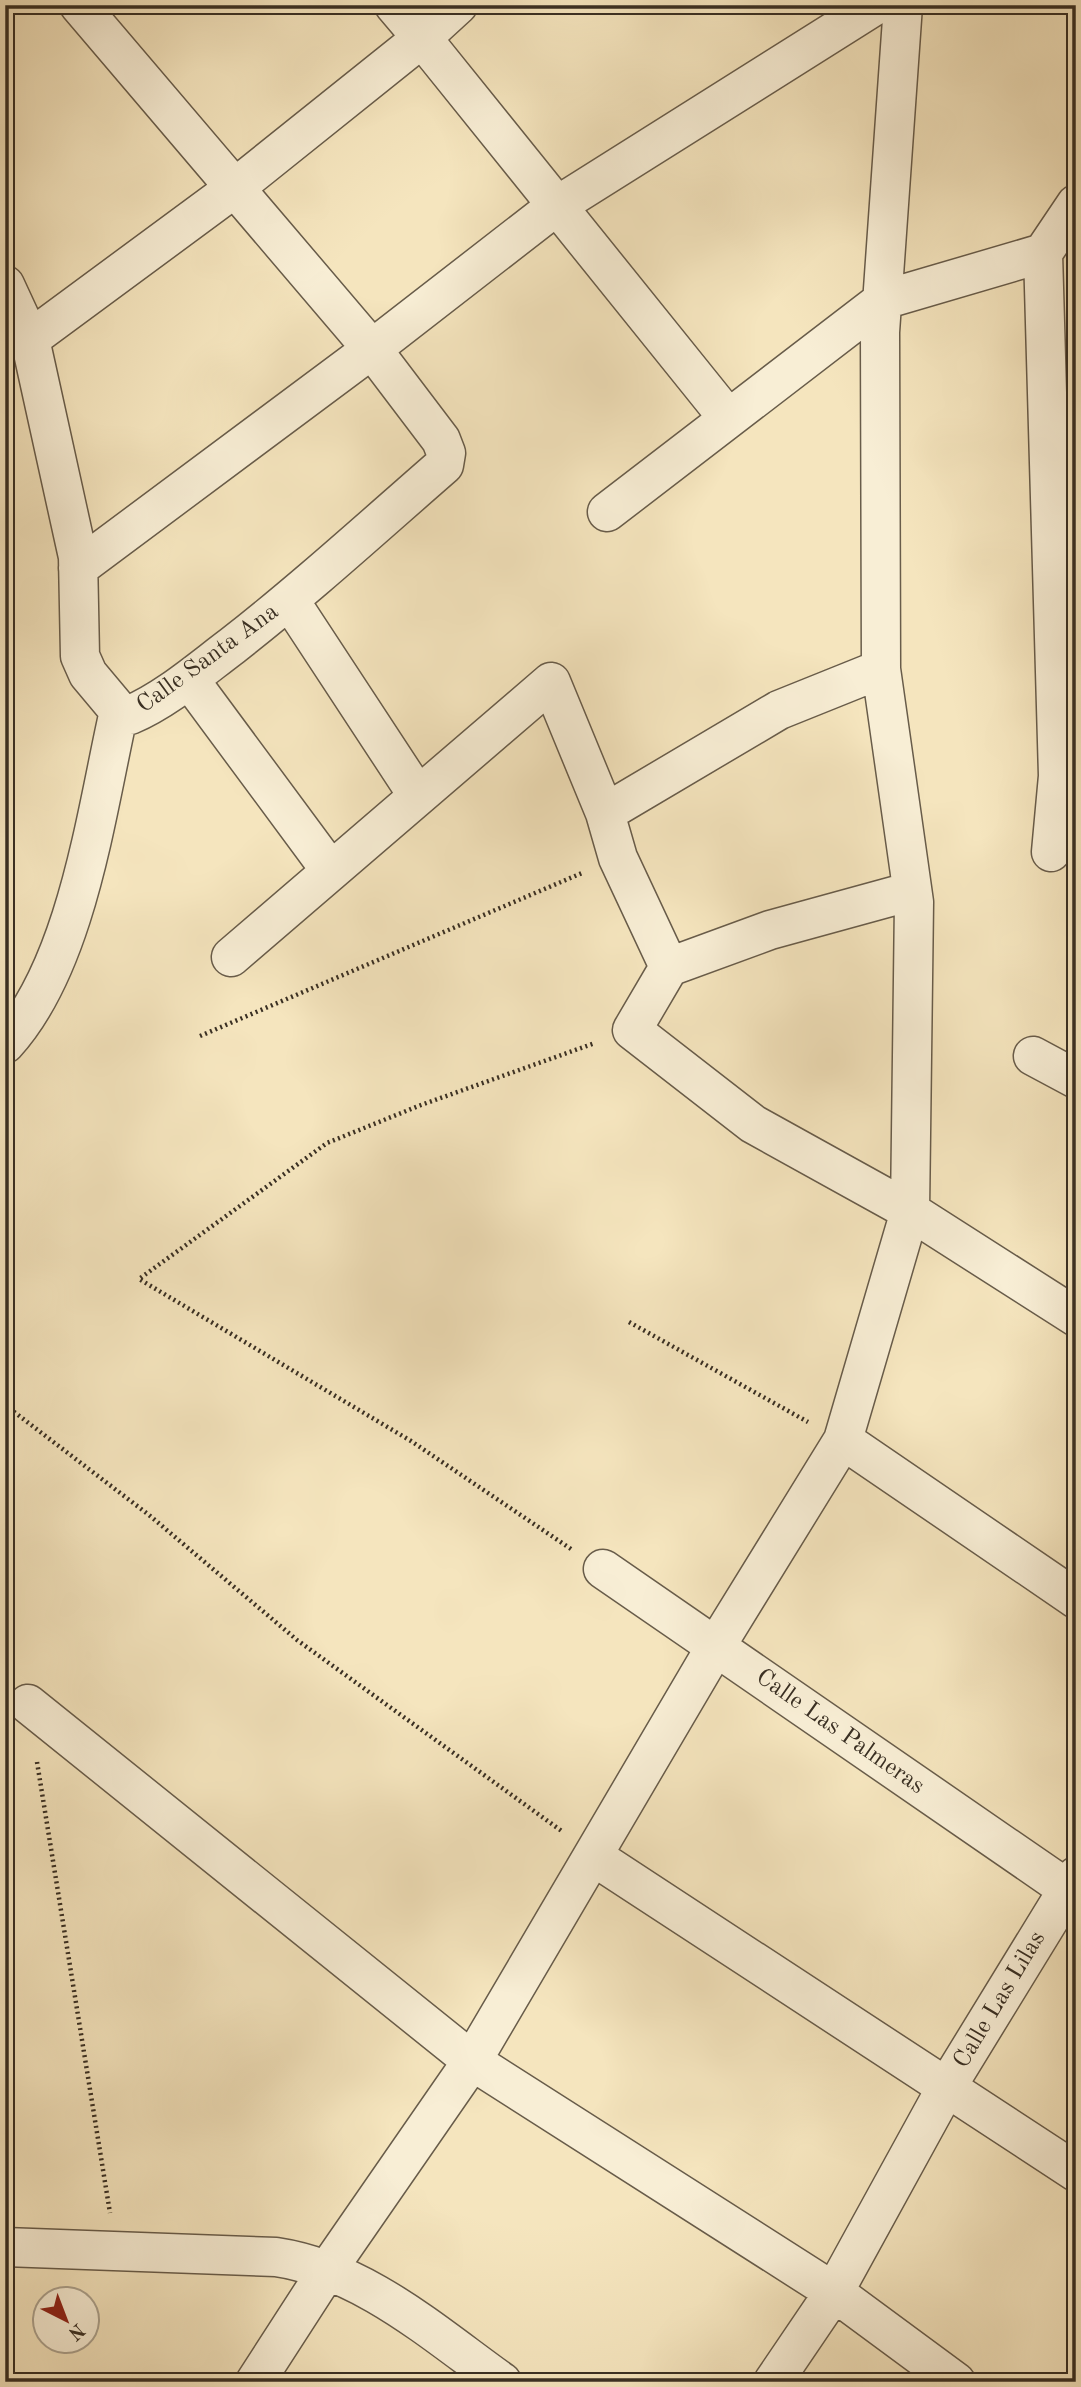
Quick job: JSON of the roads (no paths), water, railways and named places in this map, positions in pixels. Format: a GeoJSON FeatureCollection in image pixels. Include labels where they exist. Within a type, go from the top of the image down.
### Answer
{"type":"FeatureCollection","features":[{"type":"Feature","properties":{"kind":"street"},"geometry":{"type":"LineString","coordinates":[[79,5],[372,349]]}},
{"type":"Feature","properties":{"kind":"street"},"geometry":{"type":"LineString","coordinates":[[394,5],[728,418]]}},
{"type":"Feature","properties":{"kind":"street"},"geometry":{"type":"LineString","coordinates":[[30,339],[236,187],[422,38],[458,5]]}},
{"type":"Feature","properties":{"kind":"street"},"geometry":{"type":"LineString","coordinates":[[255,2382],[328,2269],[472,2061],[716,1646],[843,1440],[910,1210],[912,891],[881,669],[880,332],[903,5]]}},
{"type":"Feature","properties":{"kind":"street"},"geometry":{"type":"LineString","coordinates":[[78,568],[372,349],[555,207],[850,12]]}},
{"type":"Feature","properties":{"kind":"street"},"geometry":{"type":"LineString","coordinates":[[1051,852],[1065,703],[1046,401],[1043,253],[1076,204]]}},
{"type":"Feature","properties":{"kind":"street"},"geometry":{"type":"LineString","coordinates":[[607,512],[883,300],[1043,253]]}},
{"type":"Feature","properties":{"kind":"street","name":"Calle Santa Ana"},"geometry":{"type":"LineString","coordinates":[[5,285],[30,339],[78,557],[80,656],[88,674],[119,711],[130,715],[189,679],[290,601],[444,465],[446,453],[441,440],[372,349]]}},
{"type":"Feature","properties":{"kind":"street"},"geometry":{"type":"LineString","coordinates":[[1046,401],[1076,428]]}},
{"type":"Feature","properties":{"kind":"street"},"geometry":{"type":"LineString","coordinates":[[290,601],[418,796]]}},
{"type":"Feature","properties":{"kind":"street"},"geometry":{"type":"LineString","coordinates":[[605,813],[779,710],[881,669]]}},
{"type":"Feature","properties":{"kind":"street"},"geometry":{"type":"LineString","coordinates":[[189,679],[331,871]]}},
{"type":"Feature","properties":{"kind":"street"},"geometry":{"type":"LineString","coordinates":[[231,957],[551,682],[605,813],[618,858],[669,967]]}},
{"type":"Feature","properties":{"kind":"street"},"geometry":{"type":"LineString","coordinates":[[5,1044],[17,1031],[49,972],[81,889],[119,711]]}},
{"type":"Feature","properties":{"kind":"street"},"geometry":{"type":"LineString","coordinates":[[912,891],[770,930],[669,967],[632,1030],[753,1124],[910,1210],[1076,1317]]}},
{"type":"Feature","properties":{"kind":"street"},"geometry":{"type":"LineString","coordinates":[[1033,1056],[1076,1079]]}},
{"type":"Feature","properties":{"kind":"street"},"geometry":{"type":"LineString","coordinates":[[843,1440],[1076,1599]]}},
{"type":"Feature","properties":{"kind":"street","name":"Calle Las Palmeras"},"geometry":{"type":"LineString","coordinates":[[603,1569],[1073,1887]]}},
{"type":"Feature","properties":{"kind":"street"},"geometry":{"type":"LineString","coordinates":[[28,1704],[472,2061],[834,2292],[956,2382]]}},
{"type":"Feature","properties":{"kind":"street"},"geometry":{"type":"LineString","coordinates":[[593,1856],[1076,2172]]}},
{"type":"Feature","properties":{"kind":"street","name":"Calle Las Lilas"},"geometry":{"type":"LineString","coordinates":[[773,2382],[834,2292],[946,2088],[1073,1887]]}},
{"type":"Feature","properties":{"kind":"street"},"geometry":{"type":"LineString","coordinates":[[5,2247],[276,2257],[328,2269],[393,2304],[502,2382]]}}]}
